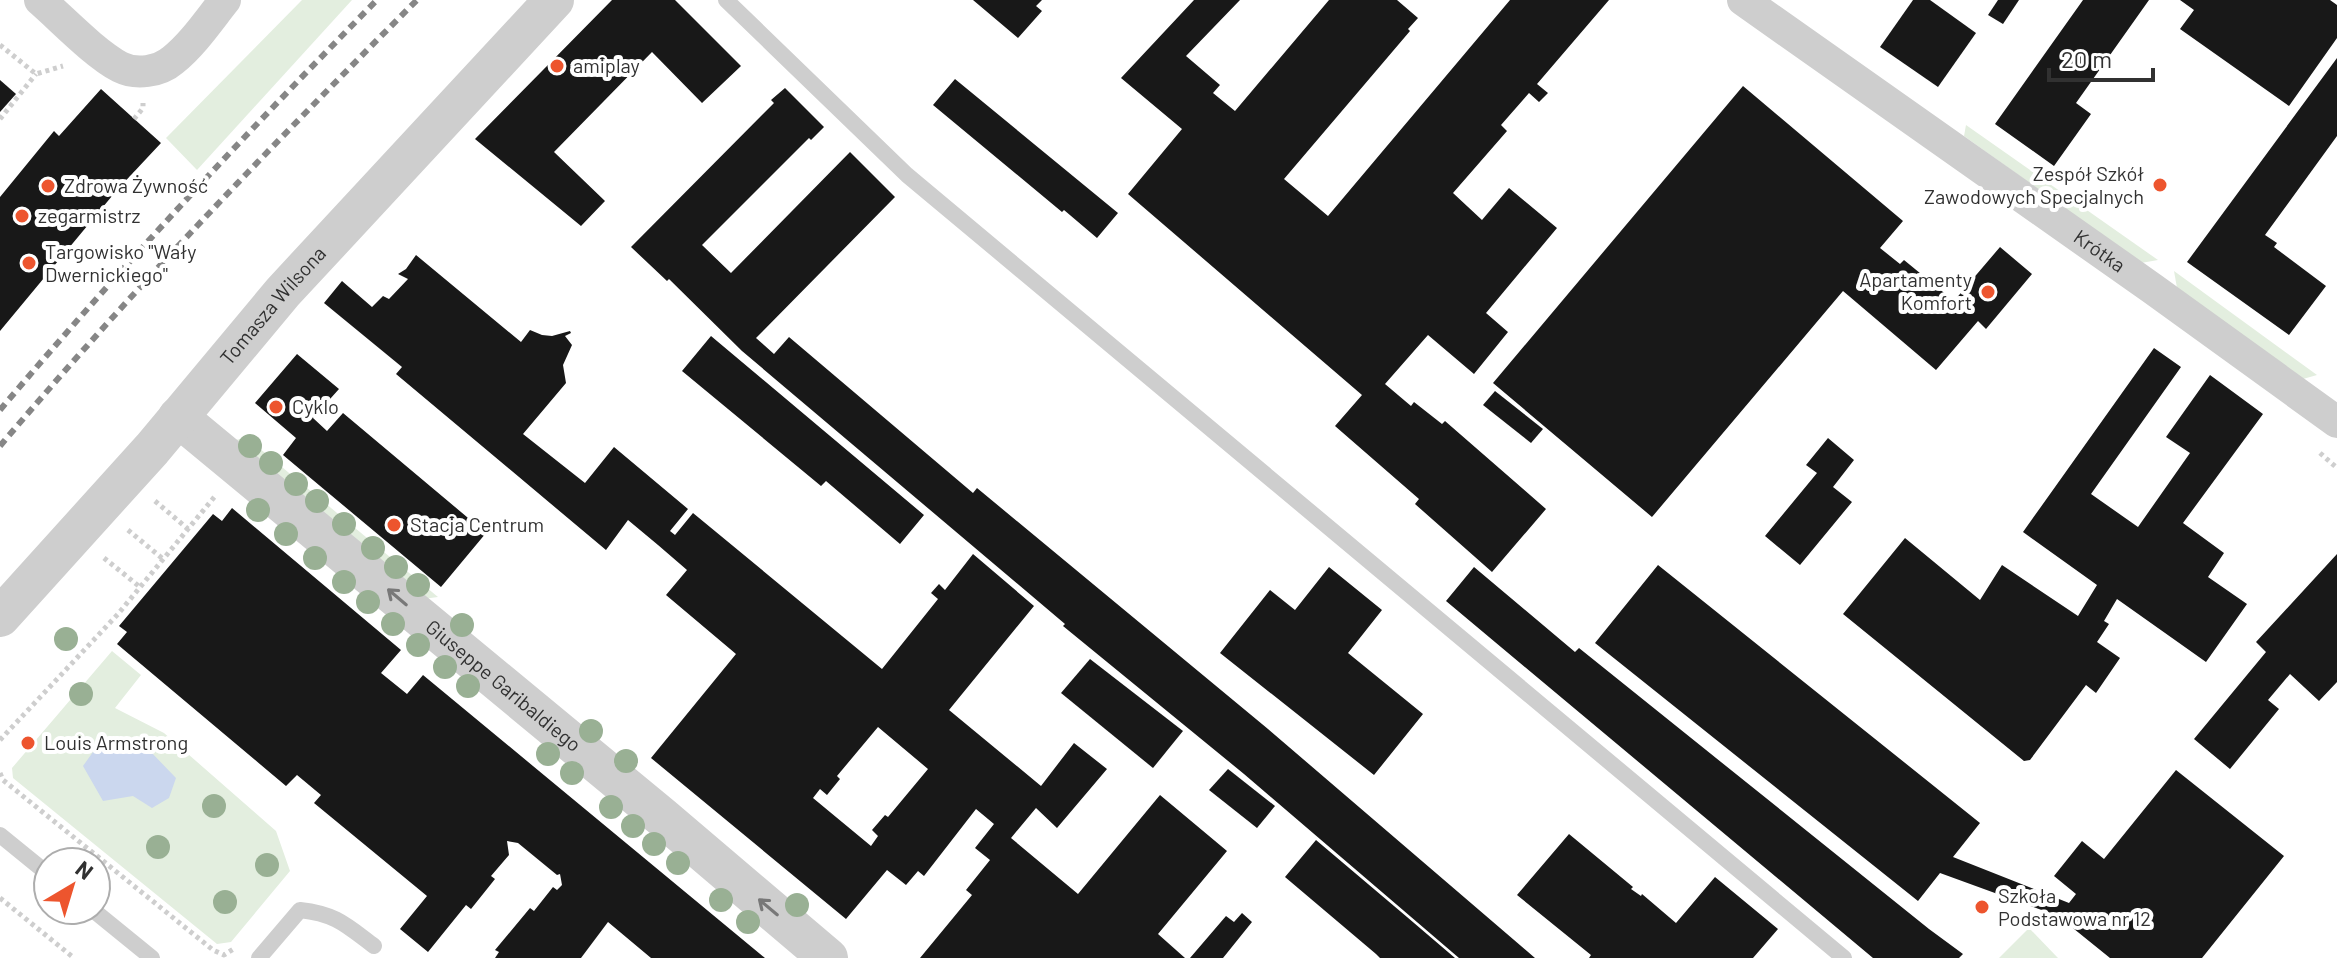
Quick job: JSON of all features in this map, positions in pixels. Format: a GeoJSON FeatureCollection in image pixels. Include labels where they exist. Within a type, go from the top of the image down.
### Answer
{"type":"FeatureCollection","features":[{"type":"Feature","properties":{"kind":"street"},"geometry":{"type":"LineString","coordinates":[[40,0],[106,57],[122,68],[138,72],[172,62],[225,0]]}},
{"type":"Feature","properties":{"kind":"street","name":"Tomasza Wilsona"},"geometry":{"type":"LineString","coordinates":[[0,617],[178,417],[283,292],[554,0]]}},
{"type":"Feature","properties":{"kind":"street","name":"Krótka"},"geometry":{"type":"LineString","coordinates":[[1743,0],[2337,422]]}},
{"type":"Feature","properties":{"kind":"street","name":"Giuseppe Garibaldiego"},"geometry":{"type":"LineString","coordinates":[[178,417],[828,958]]}},
{"type":"Feature","properties":{"kind":"lane"},"geometry":{"type":"LineString","coordinates":[[726,0],[907,175],[1844,958]]}},
{"type":"Feature","properties":{"kind":"lane"},"geometry":{"type":"LineString","coordinates":[[0,835],[32,861]]}},
{"type":"Feature","properties":{"kind":"lane"},"geometry":{"type":"LineString","coordinates":[[259,958],[300,910],[337,918],[374,946]]}},
{"type":"Feature","properties":{"kind":"lane"},"geometry":{"type":"LineString","coordinates":[[112,925],[152,958]]}},
{"type":"Feature","properties":{"kind":"path"},"geometry":{"type":"LineString","coordinates":[[0,119],[36,74]]}},
{"type":"Feature","properties":{"kind":"path"},"geometry":{"type":"LineString","coordinates":[[153,500],[188,529]]}},
{"type":"Feature","properties":{"kind":"path"},"geometry":{"type":"LineString","coordinates":[[0,740],[118,614],[208,505]]}},
{"type":"Feature","properties":{"kind":"path"},"geometry":{"type":"LineString","coordinates":[[128,530],[163,559]]}},
{"type":"Feature","properties":{"kind":"path"},"geometry":{"type":"LineString","coordinates":[[104,558],[140,587]]}},
{"type":"Feature","properties":{"kind":"path"},"geometry":{"type":"LineString","coordinates":[[0,773],[3,780],[213,950],[224,955],[241,941]]}},
{"type":"Feature","properties":{"kind":"path"},"geometry":{"type":"LineString","coordinates":[[0,898],[74,958]]}},
{"type":"Feature","properties":{"kind":"green space"},"geometry":{"type":"Polygon","coordinates":[[[302,0],[352,0],[197,170],[166,138],[302,0]]]}},
{"type":"Feature","properties":{"kind":"green space"},"geometry":{"type":"Polygon","coordinates":[[[1966,125],[2158,260],[2141,263],[1964,136],[1966,125]]]}},
{"type":"Feature","properties":{"kind":"green space"},"geometry":{"type":"Polygon","coordinates":[[[2174,271],[2317,375],[2303,379],[2177,288],[2174,271]]]}},
{"type":"Feature","properties":{"kind":"green space"},"geometry":{"type":"Polygon","coordinates":[[[247,438],[438,597],[423,599],[235,440],[247,438]]]}},
{"type":"Feature","properties":{"kind":"green space"},"geometry":{"type":"Polygon","coordinates":[[[112,651],[141,675],[115,708],[164,733],[276,831],[290,871],[231,942],[217,944],[112,859],[112,846],[97,846],[13,778],[12,768],[112,651]]]}},
{"type":"Feature","properties":{"kind":"green space"},"geometry":{"type":"Polygon","coordinates":[[[2029,928],[2058,958],[1999,958],[2029,928]]]}},
{"type":"Feature","properties":{"kind":"water"},"geometry":{"type":"Polygon","coordinates":[[[98,745],[148,749],[176,778],[169,798],[152,808],[133,796],[103,801],[83,766],[98,745]]]}},
{"type":"Feature","properties":{"kind":"building"},"geometry":{"type":"Polygon","coordinates":[[[612,0],[675,0],[741,66],[702,103],[652,52],[554,152],[605,201],[581,226],[475,139],[612,0]]]}},
{"type":"Feature","properties":{"kind":"building"},"geometry":{"type":"Polygon","coordinates":[[[973,0],[1042,0],[1036,6],[1042,11],[1018,38],[973,0]]]}},
{"type":"Feature","properties":{"kind":"building"},"geometry":{"type":"Polygon","coordinates":[[[1194,0],[1240,0],[1186,56],[1220,85],[1213,93],[1235,111],[1329,0],[1397,0],[1418,18],[1284,179],[1328,216],[1510,0],[1609,0],[1537,84],[1548,93],[1539,102],[1529,93],[1501,125],[1507,131],[1453,193],[1482,220],[1509,188],[1557,228],[1486,313],[1508,332],[1474,374],[1428,335],[1385,384],[1411,406],[1414,402],[1442,424],[1445,421],[1546,509],[1492,572],[1415,504],[1419,499],[1335,426],[1362,395],[1128,194],[1182,129],[1121,78],[1194,0]]]}},
{"type":"Feature","properties":{"kind":"building"},"geometry":{"type":"Polygon","coordinates":[[[1913,0],[1930,0],[1976,33],[1938,87],[1880,47],[1913,0]]]}},
{"type":"Feature","properties":{"kind":"building"},"geometry":{"type":"Polygon","coordinates":[[[1998,0],[2019,0],[2003,24],[1988,15],[1998,0]]]}},
{"type":"Feature","properties":{"kind":"building"},"geometry":{"type":"Polygon","coordinates":[[[2083,0],[2149,0],[2076,103],[2091,114],[2054,166],[1995,124],[2083,0]]]}},
{"type":"Feature","properties":{"kind":"building"},"geometry":{"type":"Polygon","coordinates":[[[2180,0],[2330,0],[2337,5],[2337,38],[2289,106],[2180,29],[2194,10],[2180,0]]]}},
{"type":"Feature","properties":{"kind":"building"},"geometry":{"type":"Polygon","coordinates":[[[2337,58],[2337,136],[2265,235],[2277,243],[2274,247],[2326,286],[2289,335],[2187,262],[2337,58]]]}},
{"type":"Feature","properties":{"kind":"building"},"geometry":{"type":"Polygon","coordinates":[[[955,79],[1118,213],[1097,238],[933,105],[955,79]]]}},
{"type":"Feature","properties":{"kind":"building"},"geometry":{"type":"Polygon","coordinates":[[[0,80],[16,94],[0,112],[0,80]]]}},
{"type":"Feature","properties":{"kind":"building"},"geometry":{"type":"Polygon","coordinates":[[[1743,86],[1903,221],[1880,248],[1900,264],[1904,260],[1954,301],[2000,247],[2032,274],[1986,329],[1978,321],[1936,370],[1843,291],[1652,517],[1493,383],[1743,86]]]}},
{"type":"Feature","properties":{"kind":"building"},"geometry":{"type":"Polygon","coordinates":[[[785,88],[824,127],[811,140],[809,138],[702,245],[731,273],[850,152],[895,197],[756,338],[774,354],[789,337],[973,493],[977,488],[1268,729],[1535,958],[1459,958],[1244,774],[1063,626],[1065,624],[742,351],[669,279],[667,281],[631,247],[774,103],[771,100],[785,88]]]}},
{"type":"Feature","properties":{"kind":"building","name":"Targowisko \"Wały Dwernickiego\""},"geometry":{"type":"Polygon","coordinates":[[[101,89],[161,143],[117,190],[0,331],[0,197],[54,131],[59,136],[101,89]]]}},
{"type":"Feature","properties":{"kind":"building"},"geometry":{"type":"Polygon","coordinates":[[[416,255],[521,342],[530,330],[552,336],[570,331],[565,336],[572,345],[563,365],[566,383],[523,434],[585,483],[614,447],[688,509],[670,531],[675,535],[693,513],[882,669],[938,599],[931,593],[939,584],[945,590],[973,554],[1034,606],[949,710],[1041,786],[1074,743],[1107,769],[1057,828],[1036,808],[1011,838],[1078,894],[1160,795],[1227,851],[1158,934],[1185,958],[920,958],[972,895],[966,890],[990,860],[975,848],[994,824],[976,809],[924,876],[918,871],[906,885],[887,870],[846,919],[651,758],[736,654],[666,595],[687,570],[658,545],[628,520],[606,550],[396,374],[402,367],[324,303],[342,281],[372,307],[383,296],[389,299],[408,279],[398,274],[416,255]],[[878,727],[837,776],[840,779],[827,795],[820,789],[813,798],[871,846],[878,836],[872,830],[885,815],[888,817],[928,769],[878,727]]]}},
{"type":"Feature","properties":{"kind":"building"},"geometry":{"type":"Polygon","coordinates":[[[711,336],[924,515],[900,544],[826,481],[821,486],[682,371],[711,336]]]}},
{"type":"Feature","properties":{"kind":"building"},"geometry":{"type":"Polygon","coordinates":[[[2154,348],[2181,367],[2091,494],[2138,527],[2190,453],[2166,437],[2210,375],[2263,414],[2183,523],[2224,553],[2208,577],[2247,604],[2206,662],[2117,599],[2104,621],[2109,624],[2097,642],[2120,658],[2096,693],[2086,685],[2030,760],[2024,761],[1843,614],[1905,538],[1980,600],[2002,565],[2078,616],[2097,585],[2023,532],[2154,348]]]}},
{"type":"Feature","properties":{"kind":"building"},"geometry":{"type":"Polygon","coordinates":[[[297,354],[339,389],[313,418],[327,431],[343,413],[486,533],[441,587],[283,455],[296,438],[255,403],[297,354]]]}},
{"type":"Feature","properties":{"kind":"building"},"geometry":{"type":"Polygon","coordinates":[[[1495,391],[1543,429],[1531,443],[1483,405],[1495,391]]]}},
{"type":"Feature","properties":{"kind":"building"},"geometry":{"type":"Polygon","coordinates":[[[1828,438],[1854,460],[1833,487],[1852,502],[1800,565],[1765,536],[1817,473],[1806,465],[1828,438]]]}},
{"type":"Feature","properties":{"kind":"building"},"geometry":{"type":"Polygon","coordinates":[[[232,508],[401,650],[381,673],[407,694],[423,675],[765,958],[651,958],[608,922],[581,958],[495,958],[499,952],[495,950],[530,908],[534,911],[553,887],[557,890],[562,885],[560,874],[557,875],[518,843],[507,841],[509,855],[491,876],[495,879],[471,909],[466,905],[428,952],[400,929],[427,896],[314,803],[321,795],[297,775],[286,786],[117,644],[127,632],[119,626],[213,514],[222,521],[232,508]]]}},
{"type":"Feature","properties":{"kind":"building"},"geometry":{"type":"Polygon","coordinates":[[[2337,554],[2337,682],[2319,701],[2290,674],[2268,700],[2279,709],[2230,769],[2194,739],[2266,652],[2256,642],[2337,554]]]}},
{"type":"Feature","properties":{"kind":"building"},"geometry":{"type":"Polygon","coordinates":[[[1658,565],[1980,823],[1953,857],[2069,903],[2076,894],[2054,876],[2082,841],[2104,859],[2176,770],[2284,856],[2202,958],[2110,958],[2058,916],[1940,873],[1918,901],[1595,643],[1658,565]]]}},
{"type":"Feature","properties":{"kind":"building"},"geometry":{"type":"Polygon","coordinates":[[[1329,567],[1382,610],[1348,653],[1423,714],[1374,775],[1220,653],[1270,590],[1295,610],[1329,567]]]}},
{"type":"Feature","properties":{"kind":"building"},"geometry":{"type":"Polygon","coordinates":[[[1474,567],[1575,652],[1579,648],[1963,954],[1959,958],[1873,958],[1446,601],[1474,567]]]}},
{"type":"Feature","properties":{"kind":"building"},"geometry":{"type":"Polygon","coordinates":[[[1090,659],[1183,731],[1153,768],[1061,693],[1090,659]]]}},
{"type":"Feature","properties":{"kind":"building"},"geometry":{"type":"Polygon","coordinates":[[[1228,769],[1275,806],[1257,828],[1209,790],[1228,769]]]}},
{"type":"Feature","properties":{"kind":"building"},"geometry":{"type":"Polygon","coordinates":[[[1569,834],[1633,887],[1631,889],[1642,894],[1676,923],[1715,877],[1778,929],[1753,958],[1589,958],[1591,955],[1517,895],[1569,834]]]}},
{"type":"Feature","properties":{"kind":"building"},"geometry":{"type":"Polygon","coordinates":[[[1316,840],[1455,958],[1380,958],[1285,877],[1316,840]]]}},
{"type":"Feature","properties":{"kind":"building"},"geometry":{"type":"Polygon","coordinates":[[[1242,913],[1252,922],[1223,958],[1190,958],[1226,916],[1234,922],[1242,913]]]}},
{"type":"Feature","properties":{"kind":"railway"},"geometry":{"type":"LineString","coordinates":[[0,410],[184,202],[377,0]]}},
{"type":"Feature","properties":{"kind":"railway"},"geometry":{"type":"LineString","coordinates":[[0,446],[204,218],[417,0]]}},
{"type":"Feature","properties":{"kind":"place","name":"amiplay"},"geometry":{"type":"Point","coordinates":[557,66]}},
{"type":"Feature","properties":{"kind":"place","name":"Zespół Szkół Zawodowych Specjalnych"},"geometry":{"type":"Point","coordinates":[2160,185]}},
{"type":"Feature","properties":{"kind":"place","name":"Zdrowa Żywność"},"geometry":{"type":"Point","coordinates":[48,186]}},
{"type":"Feature","properties":{"kind":"place","name":"zegarmistrz"},"geometry":{"type":"Point","coordinates":[22,216]}},
{"type":"Feature","properties":{"kind":"place","name":"Targowisko \"Wały Dwernickiego\""},"geometry":{"type":"Point","coordinates":[29,263]}},
{"type":"Feature","properties":{"kind":"place","name":"Apartamenty Komfort"},"geometry":{"type":"Point","coordinates":[1988,292]}},
{"type":"Feature","properties":{"kind":"place","name":"Cyklo"},"geometry":{"type":"Point","coordinates":[276,407]}},
{"type":"Feature","properties":{"kind":"place","name":"Stacja Centrum"},"geometry":{"type":"Point","coordinates":[394,525]}},
{"type":"Feature","properties":{"kind":"place","name":"Louis Armstrong"},"geometry":{"type":"Point","coordinates":[28,743]}},
{"type":"Feature","properties":{"kind":"place","name":"Szkoła Podstawowa nr 12"},"geometry":{"type":"Point","coordinates":[1982,907]}}]}
